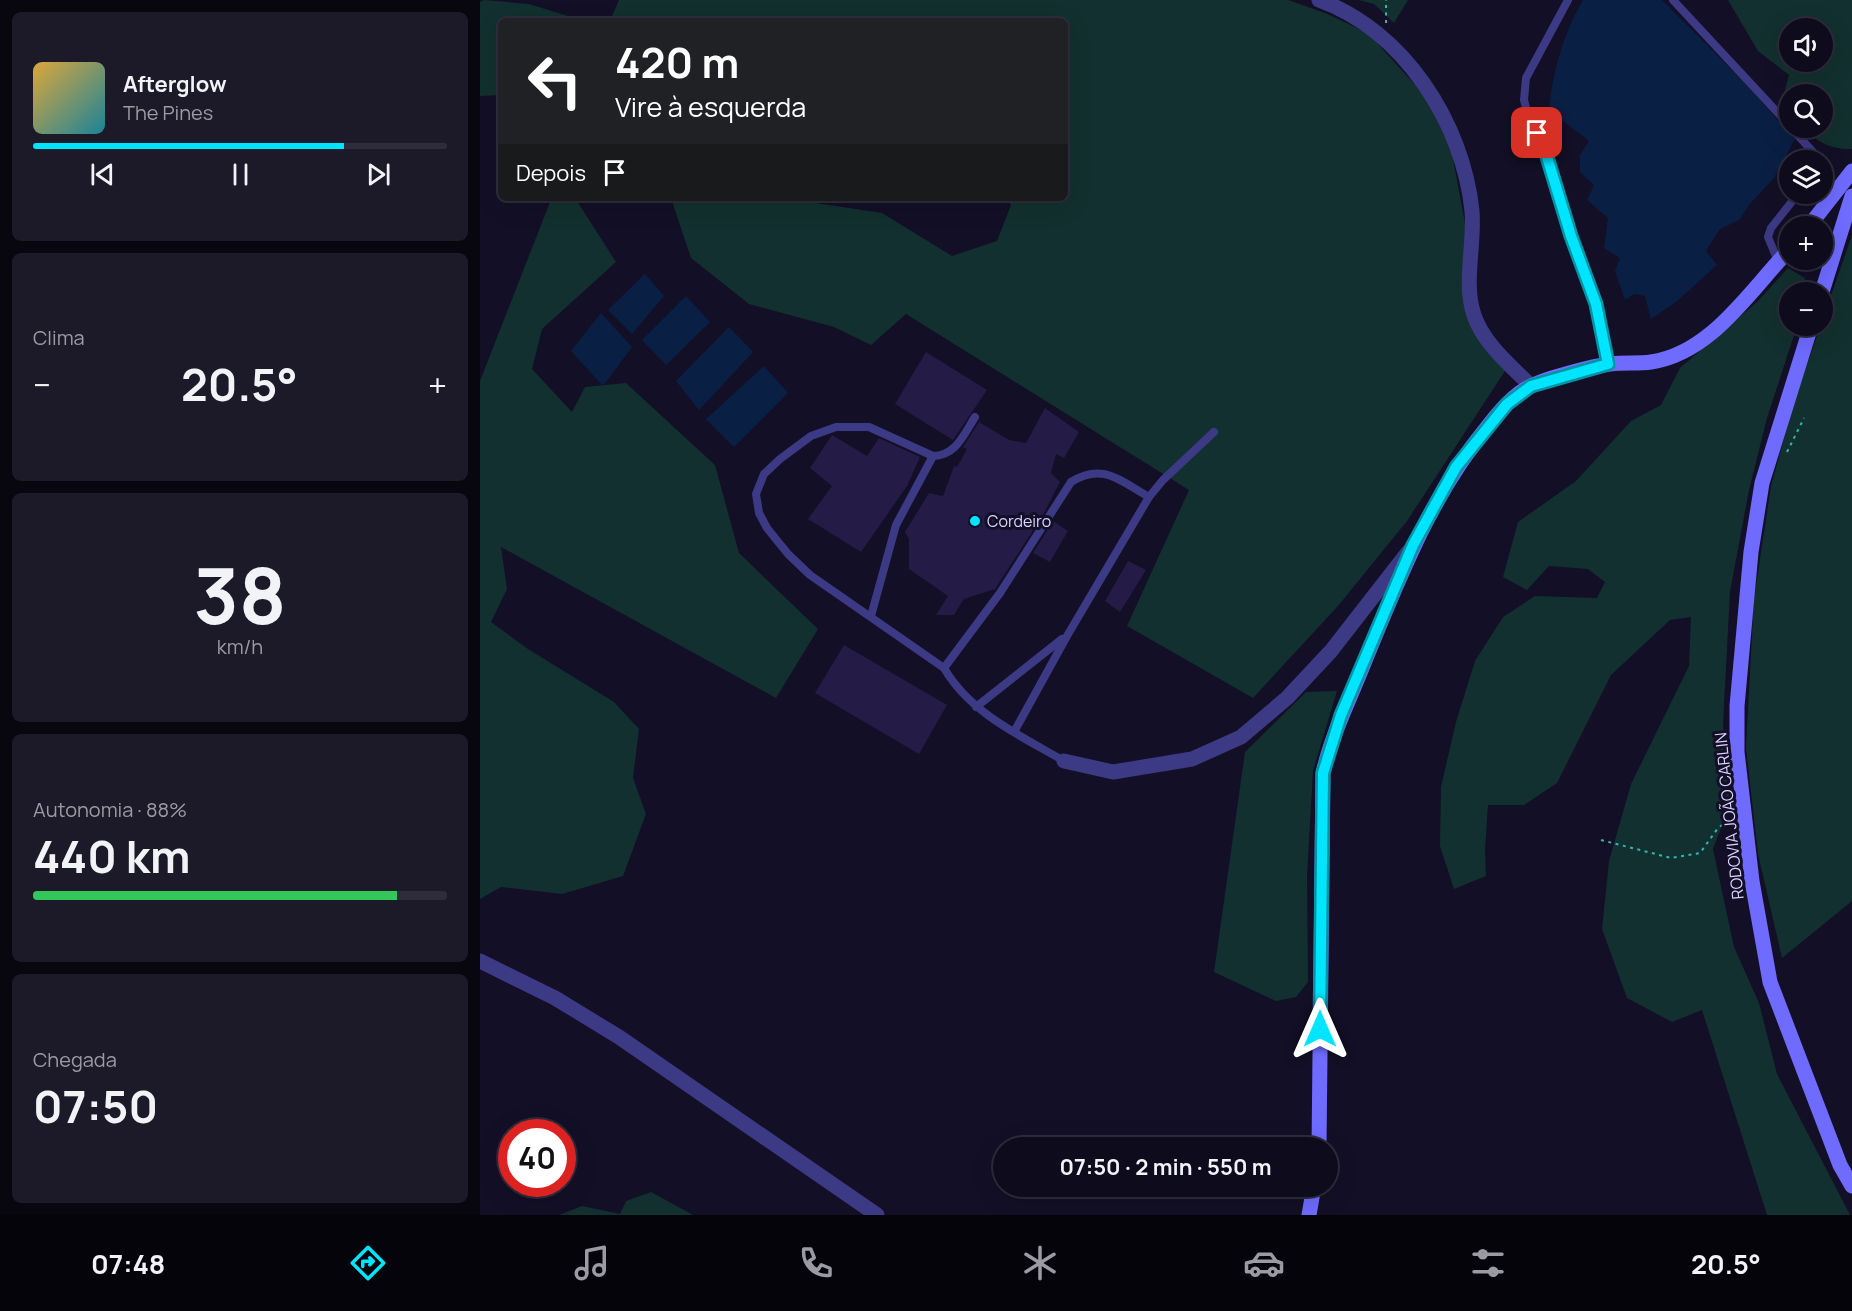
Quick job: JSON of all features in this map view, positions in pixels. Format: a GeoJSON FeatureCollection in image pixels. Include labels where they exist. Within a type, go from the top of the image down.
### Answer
{"type":"FeatureCollection","features":[{"type":"Feature","properties":{"kind":"street"},"geometry":{"type":"LineString","coordinates":[[1319,0],[1331,4],[1384,38],[1424,84],[1448,122],[1460,158],[1472,211],[1470,302],[1475,319],[1497,352],[1531,386]]}},
{"type":"Feature","properties":{"kind":"street"},"geometry":{"type":"LineString","coordinates":[[1817,216],[1852,171]]}},
{"type":"Feature","properties":{"kind":"street"},"geometry":{"type":"LineString","coordinates":[[1825,282],[1852,196]]}},
{"type":"Feature","properties":{"kind":"street"},"geometry":{"type":"LineString","coordinates":[[1318,1137],[1323,773],[1341,715],[1413,545],[1456,467],[1507,404],[1531,386],[1608,364],[1652,362],[1674,355],[1699,342],[1743,303],[1778,261]]}},
{"type":"Feature","properties":{"kind":"street","name":"RODOVIA JOÃO CARLIN"},"geometry":{"type":"LineString","coordinates":[[1808,336],[1762,483],[1751,552],[1737,706],[1737,752],[1752,881],[1770,982],[1840,1165],[1852,1186]]}},
{"type":"Feature","properties":{"kind":"street"},"geometry":{"type":"LineString","coordinates":[[1064,761],[1113,772],[1192,759],[1241,737],[1287,698],[1331,651],[1413,545]]}},
{"type":"Feature","properties":{"kind":"street"},"geometry":{"type":"LineString","coordinates":[[480,961],[555,998],[619,1037],[877,1215]]}},
{"type":"Feature","properties":{"kind":"street"},"geometry":{"type":"LineString","coordinates":[[1309,1215],[1312,1197]]}},
{"type":"Feature","properties":{"kind":"lane"},"geometry":{"type":"LineString","coordinates":[[1568,0],[1526,78],[1524,100],[1529,119],[1544,147],[1571,236],[1596,304],[1608,364]]}},
{"type":"Feature","properties":{"kind":"lane"},"geometry":{"type":"LineString","coordinates":[[1673,0],[1779,115]]}},
{"type":"Feature","properties":{"kind":"lane"},"geometry":{"type":"LineString","coordinates":[[1800,138],[1811,150]]}},
{"type":"Feature","properties":{"kind":"lane"},"geometry":{"type":"LineString","coordinates":[[1778,261],[1768,237],[1790,204]]}},
{"type":"Feature","properties":{"kind":"lane"},"geometry":{"type":"LineString","coordinates":[[975,417],[952,451],[945,456],[933,456],[869,427],[836,427],[811,436],[764,474],[756,494],[759,513],[788,554],[810,575],[944,668],[955,688],[976,707],[1064,761]]}},
{"type":"Feature","properties":{"kind":"lane"},"geometry":{"type":"LineString","coordinates":[[1014,732],[1067,636],[1149,497],[1163,480],[1214,432]]}},
{"type":"Feature","properties":{"kind":"lane"},"geometry":{"type":"LineString","coordinates":[[871,616],[896,525],[933,456]]}},
{"type":"Feature","properties":{"kind":"lane"},"geometry":{"type":"LineString","coordinates":[[944,668],[1000,593],[1071,482],[1086,472],[1106,473],[1149,497]]}},
{"type":"Feature","properties":{"kind":"lane"},"geometry":{"type":"LineString","coordinates":[[976,707],[1067,636]]}},
{"type":"Feature","properties":{"kind":"path"},"geometry":{"type":"LineString","coordinates":[[1384,38],[1386,0]]}},
{"type":"Feature","properties":{"kind":"path"},"geometry":{"type":"LineString","coordinates":[[1601,840],[1671,858],[1700,853],[1718,828],[1744,807]]}},
{"type":"Feature","properties":{"kind":"green space"},"geometry":{"type":"Polygon","coordinates":[[[484,0],[529,4],[574,18],[498,18],[498,95],[480,96],[480,2],[484,0]]]}},
{"type":"Feature","properties":{"kind":"green space"},"geometry":{"type":"Polygon","coordinates":[[[619,0],[1288,0],[1325,13],[1368,33],[1427,98],[1452,153],[1466,229],[1463,296],[1505,371],[1407,521],[1338,606],[1253,698],[1127,626],[1189,490],[906,314],[871,345],[834,327],[749,304],[691,258],[672,201],[803,201],[882,213],[952,256],[997,241],[1011,205],[1008,201],[1068,201],[1068,18],[611,18],[619,0]]]}},
{"type":"Feature","properties":{"kind":"green space"},"geometry":{"type":"Polygon","coordinates":[[[1359,0],[1408,0],[1394,23],[1374,4],[1359,0]]]}},
{"type":"Feature","properties":{"kind":"green space"},"geometry":{"type":"Polygon","coordinates":[[[1728,0],[1852,0],[1852,149],[1838,148],[1816,138],[1833,138],[1833,84],[1787,84],[1789,75],[1785,72],[1833,72],[1833,18],[1779,18],[1779,67],[1758,51],[1728,0]]]}},
{"type":"Feature","properties":{"kind":"green space"},"geometry":{"type":"Polygon","coordinates":[[[577,201],[616,262],[542,329],[532,369],[572,412],[585,387],[626,383],[715,465],[739,553],[818,629],[776,698],[501,547],[507,589],[491,622],[528,649],[614,702],[639,729],[633,778],[646,814],[623,876],[562,894],[501,887],[480,899],[480,381],[550,202],[577,201]]]}},
{"type":"Feature","properties":{"kind":"green space"},"geometry":{"type":"Polygon","coordinates":[[[1852,235],[1852,901],[1782,958],[1758,854],[1746,747],[1754,599],[1771,486],[1794,402],[1817,336],[1833,336],[1833,290],[1852,235]]]}},
{"type":"Feature","properties":{"kind":"green space"},"geometry":{"type":"Polygon","coordinates":[[[1786,270],[1791,270],[1805,278],[1804,282],[1779,282],[1779,336],[1794,336],[1767,418],[1749,490],[1730,592],[1723,724],[1730,804],[1713,849],[1734,947],[1759,1003],[1777,1074],[1850,1215],[1767,1215],[1702,1010],[1672,1022],[1627,998],[1602,929],[1609,861],[1631,784],[1689,666],[1691,617],[1670,620],[1611,675],[1557,783],[1524,805],[1488,805],[1486,876],[1454,889],[1440,846],[1441,787],[1456,722],[1475,661],[1503,617],[1535,596],[1597,598],[1605,582],[1588,569],[1549,566],[1527,590],[1503,577],[1518,522],[1576,481],[1631,421],[1661,405],[1680,368],[1758,301],[1786,270]]]}},
{"type":"Feature","properties":{"kind":"green space"},"geometry":{"type":"Polygon","coordinates":[[[1337,691],[1313,771],[1307,876],[1308,982],[1296,997],[1276,1001],[1214,972],[1245,752],[1306,692],[1337,691]]]}},
{"type":"Feature","properties":{"kind":"green space"},"geometry":{"type":"Polygon","coordinates":[[[651,1192],[693,1215],[559,1215],[582,1206],[620,1214],[626,1201],[651,1192]]]}},
{"type":"Feature","properties":{"kind":"water"},"geometry":{"type":"Polygon","coordinates":[[[1583,0],[1662,0],[1744,82],[1779,121],[1779,138],[1795,139],[1789,150],[1779,150],[1779,169],[1774,178],[1749,205],[1739,220],[1720,229],[1706,251],[1717,265],[1676,302],[1651,319],[1645,296],[1634,294],[1625,300],[1615,271],[1620,258],[1604,248],[1608,218],[1587,200],[1594,185],[1580,172],[1580,155],[1589,141],[1549,110],[1560,53],[1583,0]]]}},
{"type":"Feature","properties":{"kind":"water"},"geometry":{"type":"Polygon","coordinates":[[[645,274],[664,296],[632,334],[608,310],[645,274]]]}},
{"type":"Feature","properties":{"kind":"water"},"geometry":{"type":"Polygon","coordinates":[[[686,296],[710,322],[666,365],[642,340],[686,296]]]}},
{"type":"Feature","properties":{"kind":"water"},"geometry":{"type":"Polygon","coordinates":[[[601,313],[632,347],[603,386],[571,351],[601,313]]]}},
{"type":"Feature","properties":{"kind":"water"},"geometry":{"type":"Polygon","coordinates":[[[729,327],[753,352],[699,410],[676,381],[729,327]]]}},
{"type":"Feature","properties":{"kind":"water"},"geometry":{"type":"Polygon","coordinates":[[[764,366],[788,393],[734,447],[706,419],[764,366]]]}},
{"type":"Feature","properties":{"kind":"building"},"geometry":{"type":"Polygon","coordinates":[[[926,352],[987,390],[953,440],[895,404],[926,352]]]}},
{"type":"Feature","properties":{"kind":"building","name":"Cordeiro"},"geometry":{"type":"Polygon","coordinates":[[[1045,408],[1079,432],[1064,458],[1056,454],[1051,473],[1060,482],[1043,515],[995,589],[964,599],[954,615],[936,615],[948,596],[909,569],[909,539],[905,532],[929,493],[943,496],[954,466],[957,467],[967,449],[963,447],[979,422],[1009,440],[1026,443],[1045,408]]]}},
{"type":"Feature","properties":{"kind":"building"},"geometry":{"type":"Polygon","coordinates":[[[832,435],[867,456],[879,438],[920,457],[907,486],[861,552],[808,519],[832,486],[810,468],[832,435]]]}},
{"type":"Feature","properties":{"kind":"building"},"geometry":{"type":"Polygon","coordinates":[[[1053,521],[1068,531],[1050,562],[1033,553],[1053,521]]]}},
{"type":"Feature","properties":{"kind":"building"},"geometry":{"type":"Polygon","coordinates":[[[1128,561],[1146,570],[1120,612],[1105,601],[1128,561]]]}},
{"type":"Feature","properties":{"kind":"building"},"geometry":{"type":"Polygon","coordinates":[[[844,645],[947,705],[919,754],[815,693],[844,645]]]}},
{"type":"Feature","properties":{"kind":"place","name":"Cordeiro"},"geometry":{"type":"Point","coordinates":[975,521]}},
{"type":"Feature","properties":{"kind":"route"},"geometry":{"type":"LineString","coordinates":[[1320,1029],[1323,773],[1328,749],[1341,715],[1413,545],[1456,467],[1507,404],[1531,386],[1608,364],[1596,304],[1571,236],[1559,190],[1537,133]]}}]}
